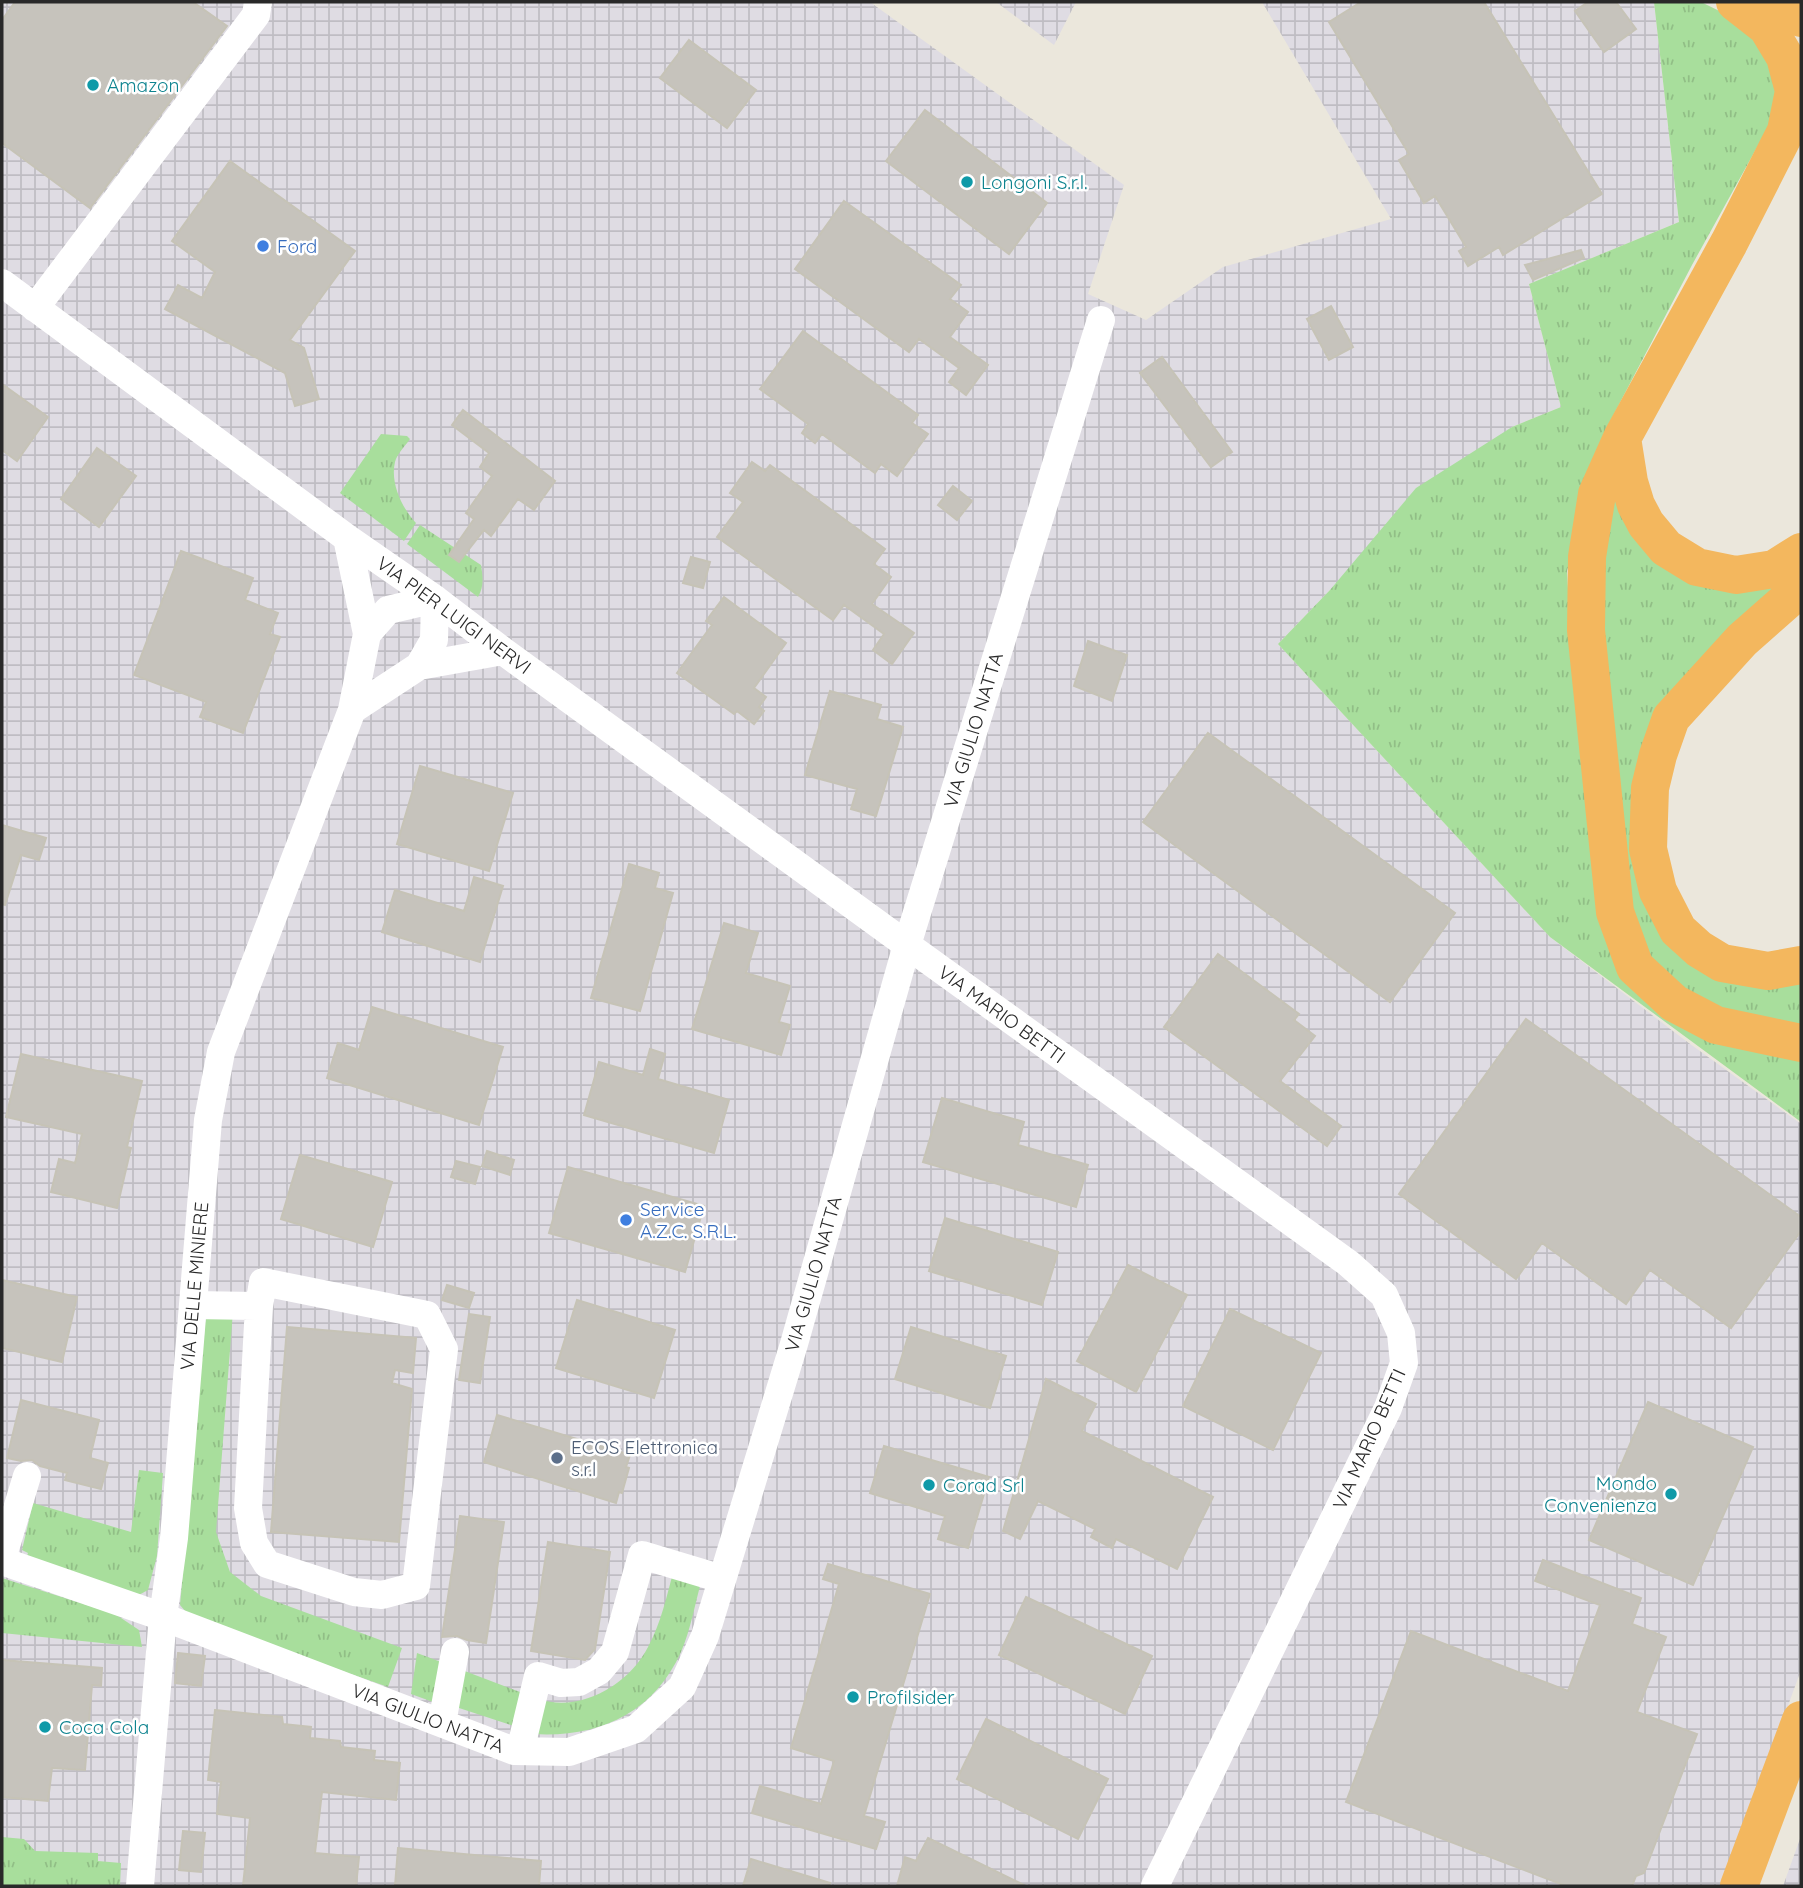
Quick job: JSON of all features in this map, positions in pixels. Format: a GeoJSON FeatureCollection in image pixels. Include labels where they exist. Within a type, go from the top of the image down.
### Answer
{"type":"FeatureCollection","features":[{"type":"Feature","properties":{"kind":"highway"},"geometry":{"type":"LineString","coordinates":[[1734,2],[1767,27],[1785,57],[1794,91],[1786,131],[1729,243],[1622,438],[1597,494],[1587,557],[1586,618],[1615,912],[1635,967],[1674,1003],[1716,1025],[1801,1043]]}},
{"type":"Feature","properties":{"kind":"highway"},"geometry":{"type":"LineString","coordinates":[[1769,2],[1801,18]]}},
{"type":"Feature","properties":{"kind":"highway"},"geometry":{"type":"LineString","coordinates":[[1622,438],[1629,482],[1636,505],[1646,524],[1666,548],[1697,566],[1736,575],[1774,569],[1801,552]]}},
{"type":"Feature","properties":{"kind":"highway"},"geometry":{"type":"LineString","coordinates":[[1801,587],[1742,640],[1671,718],[1650,788],[1648,849],[1658,891],[1678,930],[1699,948],[1722,963],[1768,971],[1801,965]]}},
{"type":"Feature","properties":{"kind":"highway"},"geometry":{"type":"LineString","coordinates":[[1739,1886],[1801,1720]]}},
{"type":"Feature","properties":{"kind":"highway"},"geometry":{"type":"LineString","coordinates":[[1759,1886],[1801,1775]]}},
{"type":"Feature","properties":{"kind":"street"},"geometry":{"type":"LineString","coordinates":[[35,308],[256,15],[258,2]]}},
{"type":"Feature","properties":{"kind":"street","name":"VIA PIER LUIGI NERVI"},"geometry":{"type":"LineString","coordinates":[[2,283],[347,538],[435,599],[907,945]]}},
{"type":"Feature","properties":{"kind":"street","name":"VIA GIULIO NATTA"},"geometry":{"type":"LineString","coordinates":[[2,1560],[163,1616],[514,1751],[569,1752],[636,1729],[682,1687],[705,1636],[794,1344],[907,945],[1101,320]]}},
{"type":"Feature","properties":{"kind":"street","name":"VIA DELLE MINIERE"},"geometry":{"type":"LineString","coordinates":[[140,1886],[163,1616],[174,1538],[208,1119],[221,1052],[352,710],[368,634],[347,538]]}},
{"type":"Feature","properties":{"kind":"street"},"geometry":{"type":"LineString","coordinates":[[368,634],[388,610],[435,599],[434,640],[419,666]]}},
{"type":"Feature","properties":{"kind":"street"},"geometry":{"type":"LineString","coordinates":[[352,710],[419,666],[503,651]]}},
{"type":"Feature","properties":{"kind":"street","name":"VIA MARIO BETTI"},"geometry":{"type":"LineString","coordinates":[[907,945],[1348,1263],[1384,1295],[1401,1333],[1404,1363],[1388,1408],[1155,1886]]}},
{"type":"Feature","properties":{"kind":"street"},"geometry":{"type":"LineString","coordinates":[[263,1282],[427,1315],[435,1329],[444,1349],[416,1586],[382,1595],[354,1592],[267,1564],[254,1543],[248,1508],[259,1306],[263,1282]]}},
{"type":"Feature","properties":{"kind":"street"},"geometry":{"type":"LineString","coordinates":[[193,1305],[259,1306]]}},
{"type":"Feature","properties":{"kind":"street"},"geometry":{"type":"LineString","coordinates":[[2,1560],[27,1476]]}},
{"type":"Feature","properties":{"kind":"street"},"geometry":{"type":"LineString","coordinates":[[520,1751],[538,1676],[561,1683],[579,1682],[599,1671],[615,1652],[642,1555],[722,1579]]}},
{"type":"Feature","properties":{"kind":"street"},"geometry":{"type":"LineString","coordinates":[[442,1723],[455,1652]]}},
{"type":"Feature","properties":{"kind":"shaded area"},"geometry":{"type":"Polygon","coordinates":[[[2,2],[870,2],[1124,185],[1088,294],[1146,320],[1223,267],[1391,219],[1262,2],[1654,2],[1679,222],[1529,284],[1561,407],[1512,427],[1330,590],[1278,644],[1550,937],[1686,1041],[1801,1124],[1801,1670],[1722,1886],[2,1886],[2,2]]]}},
{"type":"Feature","properties":{"kind":"shaded area"},"geometry":{"type":"Polygon","coordinates":[[[996,2],[1076,2],[1054,45],[996,2]]]}},
{"type":"Feature","properties":{"kind":"shaded area"},"geometry":{"type":"Polygon","coordinates":[[[1801,1836],[1801,1886],[1783,1886],[1801,1836]]]}},
{"type":"Feature","properties":{"kind":"green space"},"geometry":{"type":"Polygon","coordinates":[[[1654,2],[1701,2],[1744,23],[1764,48],[1777,89],[1771,122],[1603,435],[1567,571],[1572,659],[1614,949],[1801,1054],[1801,1122],[1550,937],[1278,644],[1330,590],[1416,488],[1512,427],[1561,407],[1529,284],[1679,222],[1654,2]]]}},
{"type":"Feature","properties":{"kind":"green space"},"geometry":{"type":"Polygon","coordinates":[[[381,434],[407,436],[410,439],[397,456],[394,470],[398,495],[416,523],[404,541],[340,493],[381,434]]]}},
{"type":"Feature","properties":{"kind":"green space"},"geometry":{"type":"Polygon","coordinates":[[[1620,484],[1649,550],[1790,571],[1647,743],[1660,922],[1801,978],[1801,1028],[1691,1000],[1663,980],[1622,903],[1597,540],[1620,484]]]}},
{"type":"Feature","properties":{"kind":"green space"},"geometry":{"type":"Polygon","coordinates":[[[420,525],[481,565],[482,582],[478,597],[407,544],[420,525]]]}},
{"type":"Feature","properties":{"kind":"green space"},"geometry":{"type":"Polygon","coordinates":[[[233,1311],[216,1532],[230,1572],[261,1596],[402,1648],[388,1687],[191,1618],[180,1605],[206,1314],[233,1311]]]}},
{"type":"Feature","properties":{"kind":"green space"},"geometry":{"type":"Polygon","coordinates":[[[139,1470],[163,1473],[157,1556],[148,1590],[137,1596],[26,1559],[28,1553],[22,1550],[33,1503],[131,1532],[139,1470]]]}},
{"type":"Feature","properties":{"kind":"green space"},"geometry":{"type":"Polygon","coordinates":[[[674,1569],[702,1579],[681,1652],[655,1692],[621,1718],[601,1726],[580,1732],[533,1734],[539,1699],[571,1702],[586,1699],[616,1684],[640,1661],[657,1628],[674,1569]]]}},
{"type":"Feature","properties":{"kind":"green space"},"geometry":{"type":"Polygon","coordinates":[[[2,1578],[115,1614],[139,1630],[142,1647],[2,1633],[2,1578]]]}},
{"type":"Feature","properties":{"kind":"green space"},"geometry":{"type":"Polygon","coordinates":[[[417,1653],[441,1662],[433,1702],[411,1694],[417,1653]]]}},
{"type":"Feature","properties":{"kind":"green space"},"geometry":{"type":"Polygon","coordinates":[[[462,1670],[528,1695],[517,1727],[456,1707],[462,1670]]]}},
{"type":"Feature","properties":{"kind":"green space"},"geometry":{"type":"Polygon","coordinates":[[[2,1837],[24,1839],[35,1851],[98,1853],[98,1861],[121,1863],[120,1886],[2,1886],[2,1837]]]}},
{"type":"Feature","properties":{"kind":"building","name":"Amazon"},"geometry":{"type":"Polygon","coordinates":[[[15,2],[193,2],[227,26],[90,208],[2,143],[2,20],[15,2]]]}},
{"type":"Feature","properties":{"kind":"building"},"geometry":{"type":"Polygon","coordinates":[[[1361,2],[1484,2],[1602,194],[1503,255],[1499,247],[1468,266],[1459,251],[1466,247],[1435,196],[1424,203],[1399,160],[1409,154],[1329,22],[1361,2]]]}},
{"type":"Feature","properties":{"kind":"building"},"geometry":{"type":"Polygon","coordinates":[[[1588,2],[1616,2],[1636,29],[1604,52],[1575,11],[1588,2]]]}},
{"type":"Feature","properties":{"kind":"building"},"geometry":{"type":"Polygon","coordinates":[[[689,40],[756,90],[727,128],[660,78],[689,40]]]}},
{"type":"Feature","properties":{"kind":"building","name":"Longoni S.r.l."},"geometry":{"type":"Polygon","coordinates":[[[925,110],[1047,203],[1009,254],[886,161],[925,110]]]}},
{"type":"Feature","properties":{"kind":"building","name":"Ford"},"geometry":{"type":"Polygon","coordinates":[[[230,161],[355,251],[290,340],[304,348],[319,399],[295,406],[285,373],[165,309],[178,285],[202,298],[215,272],[172,241],[230,161]]]}},
{"type":"Feature","properties":{"kind":"building"},"geometry":{"type":"Polygon","coordinates":[[[844,201],[961,285],[950,299],[968,312],[950,337],[988,365],[966,395],[949,382],[959,368],[919,339],[909,352],[795,269],[844,201]]]}},
{"type":"Feature","properties":{"kind":"building"},"geometry":{"type":"Polygon","coordinates":[[[1581,250],[1584,258],[1533,280],[1525,265],[1581,250]]]}},
{"type":"Feature","properties":{"kind":"building"},"geometry":{"type":"Polygon","coordinates":[[[1331,306],[1353,347],[1329,360],[1307,319],[1331,306]]]}},
{"type":"Feature","properties":{"kind":"building"},"geometry":{"type":"Polygon","coordinates":[[[803,331],[918,415],[912,423],[928,434],[897,476],[881,464],[875,473],[822,434],[815,443],[802,433],[808,424],[760,389],[803,331]]]}},
{"type":"Feature","properties":{"kind":"building"},"geometry":{"type":"Polygon","coordinates":[[[1162,357],[1232,452],[1211,467],[1140,373],[1162,357]]]}},
{"type":"Feature","properties":{"kind":"building"},"geometry":{"type":"Polygon","coordinates":[[[2,384],[48,417],[17,461],[2,450],[2,384]]]}},
{"type":"Feature","properties":{"kind":"building"},"geometry":{"type":"Polygon","coordinates":[[[463,410],[555,481],[534,510],[518,499],[491,536],[484,530],[459,562],[449,555],[474,519],[466,513],[492,476],[480,467],[489,453],[452,425],[463,410]]]}},
{"type":"Feature","properties":{"kind":"building"},"geometry":{"type":"Polygon","coordinates":[[[97,448],[136,476],[99,527],[61,499],[97,448]]]}},
{"type":"Feature","properties":{"kind":"building"},"geometry":{"type":"Polygon","coordinates":[[[752,462],[765,471],[770,465],[885,549],[874,564],[891,577],[872,604],[914,633],[892,664],[873,650],[884,634],[844,605],[833,620],[717,537],[743,502],[730,493],[752,462]]]}},
{"type":"Feature","properties":{"kind":"building"},"geometry":{"type":"Polygon","coordinates":[[[953,486],[972,501],[957,520],[938,505],[953,486]]]}},
{"type":"Feature","properties":{"kind":"building"},"geometry":{"type":"Polygon","coordinates":[[[181,551],[253,578],[245,600],[278,613],[270,634],[280,637],[243,733],[200,717],[206,702],[134,675],[181,551]]]}},
{"type":"Feature","properties":{"kind":"building"},"geometry":{"type":"Polygon","coordinates":[[[691,557],[710,562],[703,588],[683,583],[691,557]]]}},
{"type":"Feature","properties":{"kind":"building"},"geometry":{"type":"Polygon","coordinates":[[[724,597],[786,643],[754,688],[766,697],[759,707],[764,711],[754,724],[737,711],[734,714],[677,673],[712,625],[706,621],[724,597]]]}},
{"type":"Feature","properties":{"kind":"building"},"geometry":{"type":"Polygon","coordinates":[[[1088,641],[1127,655],[1112,701],[1074,686],[1088,641]]]}},
{"type":"Feature","properties":{"kind":"building"},"geometry":{"type":"Polygon","coordinates":[[[830,691],[881,705],[877,719],[903,727],[876,816],[851,809],[857,789],[805,775],[830,691]]]}},
{"type":"Feature","properties":{"kind":"building"},"geometry":{"type":"Polygon","coordinates":[[[1208,733],[1455,913],[1390,1002],[1143,822],[1208,733]]]}},
{"type":"Feature","properties":{"kind":"building"},"geometry":{"type":"Polygon","coordinates":[[[420,766],[513,793],[489,871],[397,844],[420,766]]]}},
{"type":"Feature","properties":{"kind":"building"},"geometry":{"type":"Polygon","coordinates":[[[2,825],[46,838],[39,860],[21,855],[5,905],[2,904],[2,825]]]}},
{"type":"Feature","properties":{"kind":"building"},"geometry":{"type":"Polygon","coordinates":[[[629,864],[659,873],[655,888],[673,893],[640,1011],[591,998],[629,864]]]}},
{"type":"Feature","properties":{"kind":"building"},"geometry":{"type":"Polygon","coordinates":[[[474,877],[503,886],[480,962],[382,932],[395,890],[464,911],[474,877]]]}},
{"type":"Feature","properties":{"kind":"building"},"geometry":{"type":"Polygon","coordinates":[[[724,923],[758,933],[746,973],[790,986],[779,1022],[790,1025],[781,1055],[692,1029],[724,923]]]}},
{"type":"Feature","properties":{"kind":"building"},"geometry":{"type":"Polygon","coordinates":[[[1218,954],[1299,1014],[1294,1020],[1315,1036],[1280,1081],[1341,1126],[1327,1146],[1164,1027],[1218,954]]]}},
{"type":"Feature","properties":{"kind":"building"},"geometry":{"type":"Polygon","coordinates":[[[372,1007],[503,1047],[479,1125],[327,1078],[338,1043],[359,1050],[372,1007]]]}},
{"type":"Feature","properties":{"kind":"building"},"geometry":{"type":"Polygon","coordinates":[[[1526,1019],[1801,1217],[1801,1231],[1731,1328],[1650,1270],[1626,1304],[1542,1243],[1516,1279],[1399,1194],[1526,1019]]]}},
{"type":"Feature","properties":{"kind":"building"},"geometry":{"type":"Polygon","coordinates":[[[650,1049],[665,1054],[658,1079],[729,1100],[714,1153],[584,1115],[599,1062],[643,1075],[650,1049]]]}},
{"type":"Feature","properties":{"kind":"building"},"geometry":{"type":"Polygon","coordinates":[[[21,1054],[142,1081],[127,1147],[131,1148],[117,1208],[51,1192],[59,1159],[75,1163],[82,1134],[6,1117],[21,1054]]]}},
{"type":"Feature","properties":{"kind":"building"},"geometry":{"type":"Polygon","coordinates":[[[942,1098],[1024,1122],[1018,1145],[1088,1165],[1076,1207],[923,1162],[942,1098]]]}},
{"type":"Feature","properties":{"kind":"building"},"geometry":{"type":"Polygon","coordinates":[[[487,1151],[514,1160],[510,1175],[482,1166],[487,1151]]]}},
{"type":"Feature","properties":{"kind":"building"},"geometry":{"type":"Polygon","coordinates":[[[300,1155],[392,1182],[373,1247],[281,1219],[300,1155]]]}},
{"type":"Feature","properties":{"kind":"building"},"geometry":{"type":"Polygon","coordinates":[[[456,1161],[480,1167],[475,1184],[451,1177],[456,1161]]]}},
{"type":"Feature","properties":{"kind":"building","name":"Service A.Z.C. S.R.L."},"geometry":{"type":"Polygon","coordinates":[[[568,1167],[704,1206],[685,1272],[549,1233],[568,1167]]]}},
{"type":"Feature","properties":{"kind":"building"},"geometry":{"type":"Polygon","coordinates":[[[945,1218],[1058,1252],[1042,1305],[929,1271],[945,1218]]]}},
{"type":"Feature","properties":{"kind":"building"},"geometry":{"type":"Polygon","coordinates":[[[1128,1265],[1187,1295],[1136,1392],[1077,1361],[1128,1265]]]}},
{"type":"Feature","properties":{"kind":"building"},"geometry":{"type":"Polygon","coordinates":[[[2,1280],[77,1297],[62,1362],[2,1348],[2,1280]]]}},
{"type":"Feature","properties":{"kind":"building"},"geometry":{"type":"Polygon","coordinates":[[[447,1285],[474,1293],[469,1308],[442,1300],[447,1285]]]}},
{"type":"Feature","properties":{"kind":"building"},"geometry":{"type":"Polygon","coordinates":[[[577,1300],[675,1330],[654,1398],[556,1368],[577,1300]]]}},
{"type":"Feature","properties":{"kind":"building"},"geometry":{"type":"Polygon","coordinates":[[[1230,1309],[1321,1353],[1273,1450],[1183,1406],[1230,1309]]]}},
{"type":"Feature","properties":{"kind":"building"},"geometry":{"type":"Polygon","coordinates":[[[469,1314],[490,1317],[480,1383],[459,1380],[469,1314]]]}},
{"type":"Feature","properties":{"kind":"building"},"geometry":{"type":"Polygon","coordinates":[[[287,1327],[416,1338],[413,1373],[395,1370],[392,1383],[412,1389],[399,1542],[271,1532],[287,1327]]]}},
{"type":"Feature","properties":{"kind":"building"},"geometry":{"type":"Polygon","coordinates":[[[911,1327],[1006,1356],[990,1408],[895,1379],[911,1327]]]}},
{"type":"Feature","properties":{"kind":"building"},"geometry":{"type":"Polygon","coordinates":[[[1046,1379],[1096,1404],[1082,1431],[1213,1497],[1177,1569],[1116,1539],[1112,1548],[1091,1537],[1095,1529],[1038,1501],[1020,1539],[1003,1531],[1046,1379]]]}},
{"type":"Feature","properties":{"kind":"building"},"geometry":{"type":"Polygon","coordinates":[[[21,1400],[99,1420],[90,1458],[108,1463],[101,1489],[65,1480],[67,1473],[40,1466],[32,1460],[7,1458],[21,1400]]]}},
{"type":"Feature","properties":{"kind":"building","name":"Mondo Convenienza"},"geometry":{"type":"Polygon","coordinates":[[[1648,1402],[1753,1447],[1693,1585],[1589,1540],[1648,1402]]]}},
{"type":"Feature","properties":{"kind":"building","name":"ECOS Elettronica s.r.l"},"geometry":{"type":"Polygon","coordinates":[[[497,1415],[630,1455],[622,1493],[619,1492],[616,1503],[484,1462],[497,1415]]]}},
{"type":"Feature","properties":{"kind":"building","name":"Corad Srl"},"geometry":{"type":"Polygon","coordinates":[[[884,1446],[989,1477],[968,1548],[938,1539],[945,1516],[870,1493],[884,1446]]]}},
{"type":"Feature","properties":{"kind":"building"},"geometry":{"type":"Polygon","coordinates":[[[460,1516],[504,1522],[486,1643],[457,1636],[442,1637],[460,1516]]]}},
{"type":"Feature","properties":{"kind":"building"},"geometry":{"type":"Polygon","coordinates":[[[548,1542],[610,1552],[595,1649],[585,1660],[531,1651],[548,1542]]]}},
{"type":"Feature","properties":{"kind":"building"},"geometry":{"type":"Polygon","coordinates":[[[1543,1560],[1641,1598],[1632,1624],[1666,1637],[1637,1712],[1697,1734],[1644,1873],[1636,1876],[1632,1886],[1566,1886],[1346,1802],[1411,1631],[1568,1691],[1600,1605],[1535,1581],[1543,1560]]]}},
{"type":"Feature","properties":{"kind":"building","name":"Profilsider"},"geometry":{"type":"Polygon","coordinates":[[[828,1564],[930,1594],[864,1816],[885,1822],[876,1849],[752,1813],[760,1786],[821,1804],[834,1761],[791,1748],[839,1584],[823,1579],[828,1564]]]}},
{"type":"Feature","properties":{"kind":"building"},"geometry":{"type":"Polygon","coordinates":[[[1026,1597],[1152,1656],[1125,1714],[999,1655],[1026,1597]]]}},
{"type":"Feature","properties":{"kind":"building"},"geometry":{"type":"Polygon","coordinates":[[[178,1653],[205,1656],[201,1686],[175,1683],[178,1653]]]}},
{"type":"Feature","properties":{"kind":"building","name":"Coca Cola"},"geometry":{"type":"Polygon","coordinates":[[[2,1660],[102,1668],[101,1686],[92,1685],[85,1770],[52,1768],[48,1801],[2,1797],[2,1660]]]}},
{"type":"Feature","properties":{"kind":"building"},"geometry":{"type":"Polygon","coordinates":[[[215,1710],[282,1717],[283,1724],[311,1727],[310,1738],[340,1741],[341,1747],[375,1751],[374,1760],[400,1763],[396,1800],[322,1792],[315,1853],[359,1857],[356,1886],[243,1886],[250,1818],[217,1814],[221,1782],[208,1780],[215,1710]]]}},
{"type":"Feature","properties":{"kind":"building"},"geometry":{"type":"Polygon","coordinates":[[[986,1719],[1108,1779],[1078,1839],[957,1779],[986,1719]]]}},
{"type":"Feature","properties":{"kind":"building"},"geometry":{"type":"Polygon","coordinates":[[[183,1831],[205,1833],[201,1872],[179,1870],[183,1831]]]}},
{"type":"Feature","properties":{"kind":"building"},"geometry":{"type":"Polygon","coordinates":[[[928,1838],[1026,1886],[897,1886],[905,1857],[916,1861],[928,1838]]]}},
{"type":"Feature","properties":{"kind":"building"},"geometry":{"type":"Polygon","coordinates":[[[398,1848],[541,1861],[539,1886],[395,1886],[398,1848]]]}},
{"type":"Feature","properties":{"kind":"building"},"geometry":{"type":"Polygon","coordinates":[[[751,1859],[830,1883],[829,1886],[743,1886],[751,1859]]]}},
{"type":"Feature","properties":{"kind":"place","name":"Amazon"},"geometry":{"type":"Point","coordinates":[93,85]}},
{"type":"Feature","properties":{"kind":"place","name":"Longoni S.r.l."},"geometry":{"type":"Point","coordinates":[967,182]}},
{"type":"Feature","properties":{"kind":"place","name":"Ford"},"geometry":{"type":"Point","coordinates":[263,246]}},
{"type":"Feature","properties":{"kind":"place","name":"Service A.Z.C. S.R.L."},"geometry":{"type":"Point","coordinates":[626,1220]}},
{"type":"Feature","properties":{"kind":"place","name":"ECOS Elettronica s.r.l"},"geometry":{"type":"Point","coordinates":[557,1458]}},
{"type":"Feature","properties":{"kind":"place","name":"Corad Srl"},"geometry":{"type":"Point","coordinates":[929,1485]}},
{"type":"Feature","properties":{"kind":"place","name":"Mondo Convenienza"},"geometry":{"type":"Point","coordinates":[1671,1494]}},
{"type":"Feature","properties":{"kind":"place","name":"Profilsider"},"geometry":{"type":"Point","coordinates":[853,1697]}},
{"type":"Feature","properties":{"kind":"place","name":"Coca Cola"},"geometry":{"type":"Point","coordinates":[45,1727]}}]}
